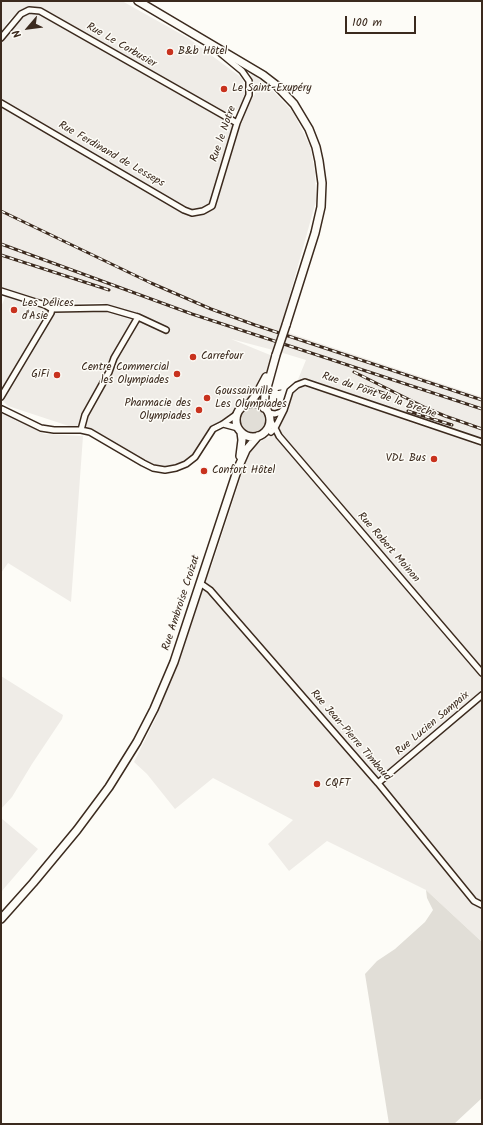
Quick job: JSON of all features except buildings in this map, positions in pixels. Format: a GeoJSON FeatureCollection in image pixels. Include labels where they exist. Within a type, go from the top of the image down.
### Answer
{"type":"FeatureCollection","features":[{"type":"Feature","properties":{"kind":"main road"},"geometry":{"type":"LineString","coordinates":[[138,1],[263,75],[282,91],[294,104],[304,119],[318,154],[322,183],[320,213],[264,396],[269,425],[264,434],[246,450],[238,468]]}},
{"type":"Feature","properties":{"kind":"main road"},"geometry":{"type":"LineString","coordinates":[[238,468],[242,444],[240,430],[236,419],[237,414],[242,407],[250,403],[273,364]]}},
{"type":"Feature","properties":{"kind":"main road"},"geometry":{"type":"LineString","coordinates":[[250,403],[257,404],[267,413]]}},
{"type":"Feature","properties":{"kind":"main road"},"geometry":{"type":"LineString","coordinates":[[240,430],[251,437],[264,434]]}},
{"type":"Feature","properties":{"kind":"main road","name":"Rue Ambroise Croizat"},"geometry":{"type":"LineString","coordinates":[[1,919],[77,830],[116,776],[137,742],[154,709],[167,678],[238,468]]}},
{"type":"Feature","properties":{"kind":"street","name":"Rue Le Corbusier"},"geometry":{"type":"LineString","coordinates":[[2,36],[21,14],[29,10],[40,11],[237,123]]}},
{"type":"Feature","properties":{"kind":"street","name":"Rue le Notre"},"geometry":{"type":"LineString","coordinates":[[205,40],[242,71],[249,81],[249,95],[237,123],[212,206]]}},
{"type":"Feature","properties":{"kind":"street","name":"Rue Ferdinand de Lesseps"},"geometry":{"type":"LineString","coordinates":[[1,103],[184,210],[192,213],[203,211],[212,206]]}},
{"type":"Feature","properties":{"kind":"street"},"geometry":{"type":"LineString","coordinates":[[1,291],[45,305],[52,309],[107,308],[138,317],[166,330]]}},
{"type":"Feature","properties":{"kind":"street"},"geometry":{"type":"LineString","coordinates":[[52,309],[1,398],[1,409],[41,428],[54,430],[81,430],[90,432],[148,466],[165,470],[186,464],[195,457],[213,429],[237,414]]}},
{"type":"Feature","properties":{"kind":"street"},"geometry":{"type":"LineString","coordinates":[[81,430],[85,415],[109,372],[114,358],[138,317]]}},
{"type":"Feature","properties":{"kind":"street","name":"Rue du Pont de la Breche"},"geometry":{"type":"LineString","coordinates":[[264,434],[275,428],[284,410],[290,391],[296,385],[305,382],[482,442]]}},
{"type":"Feature","properties":{"kind":"street"},"geometry":{"type":"LineString","coordinates":[[267,413],[275,414],[284,410]]}},
{"type":"Feature","properties":{"kind":"street","name":"Rue Robert Moinon"},"geometry":{"type":"LineString","coordinates":[[267,413],[279,436],[482,673]]}},
{"type":"Feature","properties":{"kind":"street"},"geometry":{"type":"LineString","coordinates":[[223,424],[240,430]]}},
{"type":"Feature","properties":{"kind":"street","name":"Rue Robert Moinon"},"geometry":{"type":"LineString","coordinates":[[264,434],[279,436]]}},
{"type":"Feature","properties":{"kind":"street","name":"Rue Jean-Pierre Timbaud"},"geometry":{"type":"LineString","coordinates":[[200,583],[210,590],[378,783],[474,900],[482,905]]}},
{"type":"Feature","properties":{"kind":"street","name":"Rue Lucien Sampaix"},"geometry":{"type":"LineString","coordinates":[[378,783],[482,696]]}},
{"type":"Feature","properties":{"kind":"shaded area"},"geometry":{"type":"Polygon","coordinates":[[[1,1],[122,1],[188,38],[242,78],[245,96],[242,104],[237,110],[226,115],[41,7],[33,7],[18,12],[9,20],[1,33],[1,1]]]}},
{"type":"Feature","properties":{"kind":"shaded area"},"geometry":{"type":"Polygon","coordinates":[[[36,10],[237,123],[255,94],[250,71],[273,91],[293,112],[310,146],[315,172],[316,201],[280,330],[482,397],[482,942],[426,890],[327,841],[289,871],[268,844],[293,820],[213,778],[175,809],[147,774],[134,762],[156,718],[166,693],[204,583],[212,565],[249,452],[264,439],[268,438],[278,428],[306,360],[231,339],[275,357],[262,385],[250,403],[240,409],[237,414],[213,429],[195,457],[176,468],[153,468],[81,430],[8,406],[1,399],[1,307],[6,295],[55,312],[103,311],[143,323],[146,317],[102,303],[55,304],[1,287],[1,38],[21,14],[36,10]]]}},
{"type":"Feature","properties":{"kind":"shaded area"},"geometry":{"type":"Polygon","coordinates":[[[254,406],[264,410],[268,420],[264,430],[254,434],[244,430],[240,420],[244,410],[254,406]]]}},
{"type":"Feature","properties":{"kind":"shaded area"},"geometry":{"type":"Polygon","coordinates":[[[1,412],[44,434],[83,436],[71,602],[8,563],[1,573],[1,412]]]}},
{"type":"Feature","properties":{"kind":"shaded area"},"geometry":{"type":"Polygon","coordinates":[[[1,676],[63,715],[62,719],[12,797],[1,809],[1,676]]]}},
{"type":"Feature","properties":{"kind":"shaded area"},"geometry":{"type":"Polygon","coordinates":[[[1,818],[38,849],[1,892],[1,818]]]}},
{"type":"Feature","properties":{"kind":"shaded area"},"geometry":{"type":"Polygon","coordinates":[[[426,890],[482,942],[482,1098],[454,1124],[389,1124],[365,974],[377,961],[395,949],[425,922],[433,910],[427,898],[426,890]]]}},
{"type":"Feature","properties":{"kind":"railway"},"geometry":{"type":"LineString","coordinates":[[1,211],[151,283],[211,309],[482,400]]}},
{"type":"Feature","properties":{"kind":"railway"},"geometry":{"type":"LineString","coordinates":[[1,244],[192,314],[482,409]]}},
{"type":"Feature","properties":{"kind":"railway"},"geometry":{"type":"LineString","coordinates":[[1,255],[109,290]]}},
{"type":"Feature","properties":{"kind":"railway"},"geometry":{"type":"LineString","coordinates":[[354,372],[426,408],[482,429]]}},
{"type":"Feature","properties":{"kind":"railway"},"geometry":{"type":"LineString","coordinates":[[363,386],[389,395]]}},
{"type":"Feature","properties":{"kind":"railway"},"geometry":{"type":"LineString","coordinates":[[408,411],[452,425]]}},
{"type":"Feature","properties":{"kind":"place","name":"B&b Hôtel"},"geometry":{"type":"Point","coordinates":[170,52]}},
{"type":"Feature","properties":{"kind":"place","name":"Le Saint-Exupéry"},"geometry":{"type":"Point","coordinates":[224,89]}},
{"type":"Feature","properties":{"kind":"place","name":"Les Délices d'Asie"},"geometry":{"type":"Point","coordinates":[14,310]}},
{"type":"Feature","properties":{"kind":"place","name":"Carrefour"},"geometry":{"type":"Point","coordinates":[193,357]}},
{"type":"Feature","properties":{"kind":"place","name":"Centre Commercial les Olympiades"},"geometry":{"type":"Point","coordinates":[177,374]}},
{"type":"Feature","properties":{"kind":"place","name":"GiFi"},"geometry":{"type":"Point","coordinates":[57,375]}},
{"type":"Feature","properties":{"kind":"place","name":"Goussainville - Les Olympiades"},"geometry":{"type":"Point","coordinates":[207,398]}},
{"type":"Feature","properties":{"kind":"place","name":"Pharmacie des Olympiades"},"geometry":{"type":"Point","coordinates":[199,410]}},
{"type":"Feature","properties":{"kind":"place","name":"VDL Bus"},"geometry":{"type":"Point","coordinates":[434,459]}},
{"type":"Feature","properties":{"kind":"place","name":"Confort Hôtel"},"geometry":{"type":"Point","coordinates":[204,471]}},
{"type":"Feature","properties":{"kind":"place","name":"CQFT"},"geometry":{"type":"Point","coordinates":[317,784]}}]}
